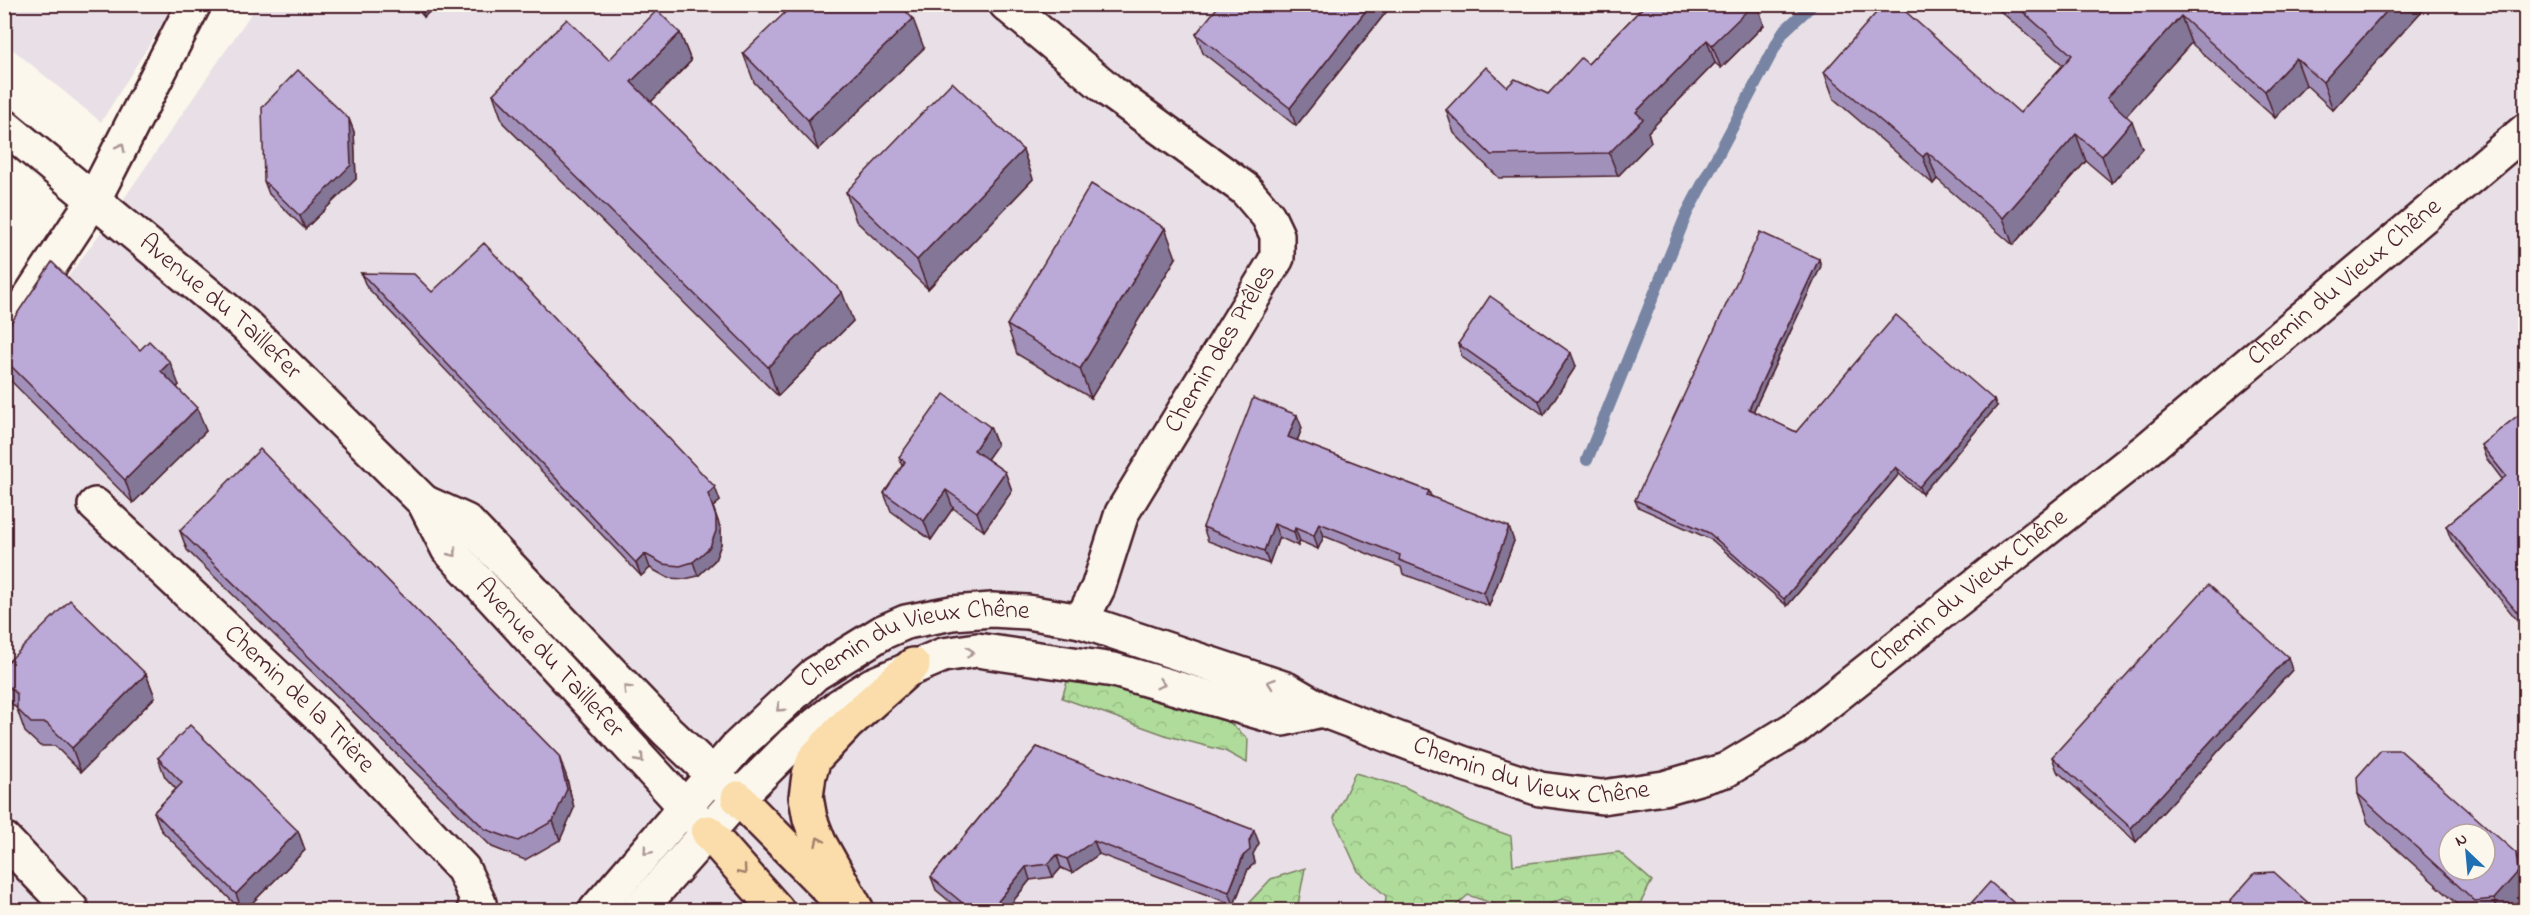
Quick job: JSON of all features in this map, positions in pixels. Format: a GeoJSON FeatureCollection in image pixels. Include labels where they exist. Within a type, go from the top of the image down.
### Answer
{"type":"FeatureCollection","features":[{"type":"Feature","properties":{"kind":"highway"},"geometry":{"type":"LineString","coordinates":[[857,910],[819,842],[810,819],[806,797],[809,775],[814,759],[848,723],[914,665]]}},
{"type":"Feature","properties":{"kind":"highway"},"geometry":{"type":"LineString","coordinates":[[738,798],[849,910]]}},
{"type":"Feature","properties":{"kind":"highway"},"geometry":{"type":"LineString","coordinates":[[708,832],[777,910]]}},
{"type":"Feature","properties":{"kind":"main road"},"geometry":{"type":"LineString","coordinates":[[4,336],[94,199],[194,4]]}},
{"type":"Feature","properties":{"kind":"main road","name":"Chemin des Prêles"},"geometry":{"type":"LineString","coordinates":[[1006,4],[1111,92],[1245,189],[1268,216],[1277,235],[1277,258],[1122,513],[1098,588],[1081,621]]}},
{"type":"Feature","properties":{"kind":"main road","name":"Avenue du Taillefer"},"geometry":{"type":"LineString","coordinates":[[4,126],[244,325],[424,502],[448,549],[708,832]]}},
{"type":"Feature","properties":{"kind":"main road","name":"Chemin du Vieux Chêne"},"geometry":{"type":"LineString","coordinates":[[596,910],[737,747],[814,674],[853,649],[906,622],[952,613],[992,610],[1027,612],[1081,621],[1286,689],[1322,710],[1462,763],[1540,789],[1602,797],[1664,788],[1726,770],[1794,729],[2145,451],[2526,130]]}},
{"type":"Feature","properties":{"kind":"main road","name":"Avenue du Taillefer"},"geometry":{"type":"LineString","coordinates":[[424,502],[466,521],[712,776],[738,798]]}},
{"type":"Feature","properties":{"kind":"main road","name":"Chemin de la Trière"},"geometry":{"type":"LineString","coordinates":[[95,506],[322,720],[452,857],[463,869],[478,903],[474,910]]}},
{"type":"Feature","properties":{"kind":"main road","name":"Chemin du Vieux Chêne"},"geometry":{"type":"LineString","coordinates":[[639,910],[738,798],[793,743],[839,706],[872,685],[914,665],[943,655],[977,650],[1114,670],[1282,719],[1322,710]]}},
{"type":"Feature","properties":{"kind":"main road"},"geometry":{"type":"LineString","coordinates":[[4,839],[72,910]]}},
{"type":"Feature","properties":{"kind":"shaded area"},"geometry":{"type":"Polygon","coordinates":[[[4,5],[174,5],[101,122],[5,43],[4,5]]]}},
{"type":"Feature","properties":{"kind":"shaded area"},"geometry":{"type":"Polygon","coordinates":[[[257,5],[2525,5],[2525,910],[5,910],[5,362],[101,232],[257,5]]]}},
{"type":"Feature","properties":{"kind":"green space"},"geometry":{"type":"Polygon","coordinates":[[[1070,672],[1219,713],[1248,739],[1247,763],[1225,751],[1168,736],[1062,698],[1070,672]]]}},
{"type":"Feature","properties":{"kind":"green space"},"geometry":{"type":"Polygon","coordinates":[[[1355,773],[1405,787],[1469,821],[1511,836],[1513,865],[1619,852],[1652,881],[1638,907],[1620,911],[1562,899],[1534,910],[1512,910],[1468,895],[1451,910],[1385,910],[1386,896],[1358,871],[1334,818],[1355,773]]]}},
{"type":"Feature","properties":{"kind":"green space"},"geometry":{"type":"Polygon","coordinates":[[[1305,868],[1297,910],[1242,910],[1271,879],[1305,868]]]}},
{"type":"Feature","properties":{"kind":"building"},"geometry":{"type":"Polygon","coordinates":[[[794,4],[899,4],[913,19],[808,120],[743,53],[794,4]]]}},
{"type":"Feature","properties":{"kind":"building"},"geometry":{"type":"Polygon","coordinates":[[[1220,4],[1371,4],[1290,108],[1196,34],[1220,4]]]}},
{"type":"Feature","properties":{"kind":"building"},"geometry":{"type":"Polygon","coordinates":[[[1646,4],[1754,4],[1712,45],[1707,40],[1636,112],[1643,119],[1609,153],[1491,155],[1446,110],[1486,67],[1507,87],[1515,79],[1548,94],[1581,58],[1588,64],[1646,4]]]}},
{"type":"Feature","properties":{"kind":"building"},"geometry":{"type":"Polygon","coordinates":[[[1884,4],[1897,4],[2020,113],[2072,55],[2014,4],[2393,4],[2323,82],[2296,58],[2265,91],[2181,16],[2107,98],[2132,121],[2102,156],[2076,134],[2003,218],[1927,152],[1923,157],[1824,72],[1884,4]]]}},
{"type":"Feature","properties":{"kind":"building"},"geometry":{"type":"Polygon","coordinates":[[[657,10],[680,33],[631,82],[842,292],[768,367],[493,94],[567,19],[609,60],[657,10]]]}},
{"type":"Feature","properties":{"kind":"building"},"geometry":{"type":"Polygon","coordinates":[[[298,70],[349,119],[351,165],[300,216],[264,181],[262,107],[298,70]]]}},
{"type":"Feature","properties":{"kind":"building"},"geometry":{"type":"Polygon","coordinates":[[[952,82],[1023,150],[917,260],[846,192],[952,82]]]}},
{"type":"Feature","properties":{"kind":"building"},"geometry":{"type":"Polygon","coordinates":[[[1091,184],[1165,228],[1080,369],[1007,325],[1091,184]]]}},
{"type":"Feature","properties":{"kind":"building"},"geometry":{"type":"Polygon","coordinates":[[[1760,232],[1819,259],[1749,409],[1796,432],[1896,315],[1994,400],[1919,487],[1896,467],[1784,599],[1709,533],[1635,500],[1760,232]]]}},
{"type":"Feature","properties":{"kind":"building"},"geometry":{"type":"Polygon","coordinates":[[[484,243],[715,487],[708,494],[716,517],[716,531],[710,547],[693,562],[680,566],[663,564],[645,554],[636,563],[361,273],[414,274],[432,292],[484,243]]]}},
{"type":"Feature","properties":{"kind":"building"},"geometry":{"type":"Polygon","coordinates":[[[52,262],[140,350],[149,341],[170,362],[161,371],[197,408],[125,480],[4,359],[4,333],[52,262]]]}},
{"type":"Feature","properties":{"kind":"building"},"geometry":{"type":"Polygon","coordinates":[[[1490,296],[1571,353],[1539,401],[1458,344],[1490,296]]]}},
{"type":"Feature","properties":{"kind":"building"},"geometry":{"type":"Polygon","coordinates":[[[944,394],[990,427],[974,450],[1005,472],[977,512],[946,490],[924,521],[884,493],[905,462],[899,457],[944,394]]]}},
{"type":"Feature","properties":{"kind":"building"},"geometry":{"type":"Polygon","coordinates":[[[1253,398],[1297,415],[1288,437],[1429,491],[1427,495],[1509,527],[1484,593],[1399,560],[1400,555],[1319,523],[1314,536],[1295,528],[1294,532],[1274,524],[1264,551],[1203,527],[1253,398]]]}},
{"type":"Feature","properties":{"kind":"building"},"geometry":{"type":"Polygon","coordinates":[[[2526,409],[2526,623],[2446,526],[2506,476],[2481,445],[2526,409]]]}},
{"type":"Feature","properties":{"kind":"building"},"geometry":{"type":"Polygon","coordinates":[[[260,449],[559,756],[567,789],[553,821],[518,841],[485,829],[180,531],[260,449]]]}},
{"type":"Feature","properties":{"kind":"building"},"geometry":{"type":"Polygon","coordinates":[[[2208,585],[2288,657],[2131,828],[2052,757],[2208,585]]]}},
{"type":"Feature","properties":{"kind":"building"},"geometry":{"type":"Polygon","coordinates":[[[70,600],[146,674],[72,748],[46,723],[31,723],[17,709],[17,694],[4,682],[4,666],[70,600]]]}},
{"type":"Feature","properties":{"kind":"building"},"geometry":{"type":"Polygon","coordinates":[[[190,725],[298,831],[236,894],[154,812],[182,783],[158,758],[190,725]]]}},
{"type":"Feature","properties":{"kind":"building"},"geometry":{"type":"Polygon","coordinates":[[[1037,747],[1254,830],[1249,841],[1250,850],[1243,856],[1229,892],[1094,841],[1067,859],[1057,855],[1048,864],[1026,867],[991,910],[971,910],[931,877],[1037,747]]]}},
{"type":"Feature","properties":{"kind":"building"},"geometry":{"type":"Polygon","coordinates":[[[2381,750],[2400,750],[2481,822],[2437,822],[2437,866],[2358,794],[2357,777],[2381,750]]]}},
{"type":"Feature","properties":{"kind":"building"},"geometry":{"type":"Polygon","coordinates":[[[2497,836],[2516,853],[2518,872],[2494,899],[2475,901],[2454,882],[2497,882],[2497,836]]]}},
{"type":"Feature","properties":{"kind":"building"},"geometry":{"type":"Polygon","coordinates":[[[2274,872],[2316,910],[2232,910],[2230,901],[2255,873],[2274,872]]]}},
{"type":"Feature","properties":{"kind":"building"},"geometry":{"type":"Polygon","coordinates":[[[1990,882],[2022,910],[1965,910],[1990,882]]]}},
{"type":"Feature","properties":{"kind":"waterway"},"geometry":{"type":"LineString","coordinates":[[1587,460],[1687,213],[1783,32],[1813,4]]}}]}
